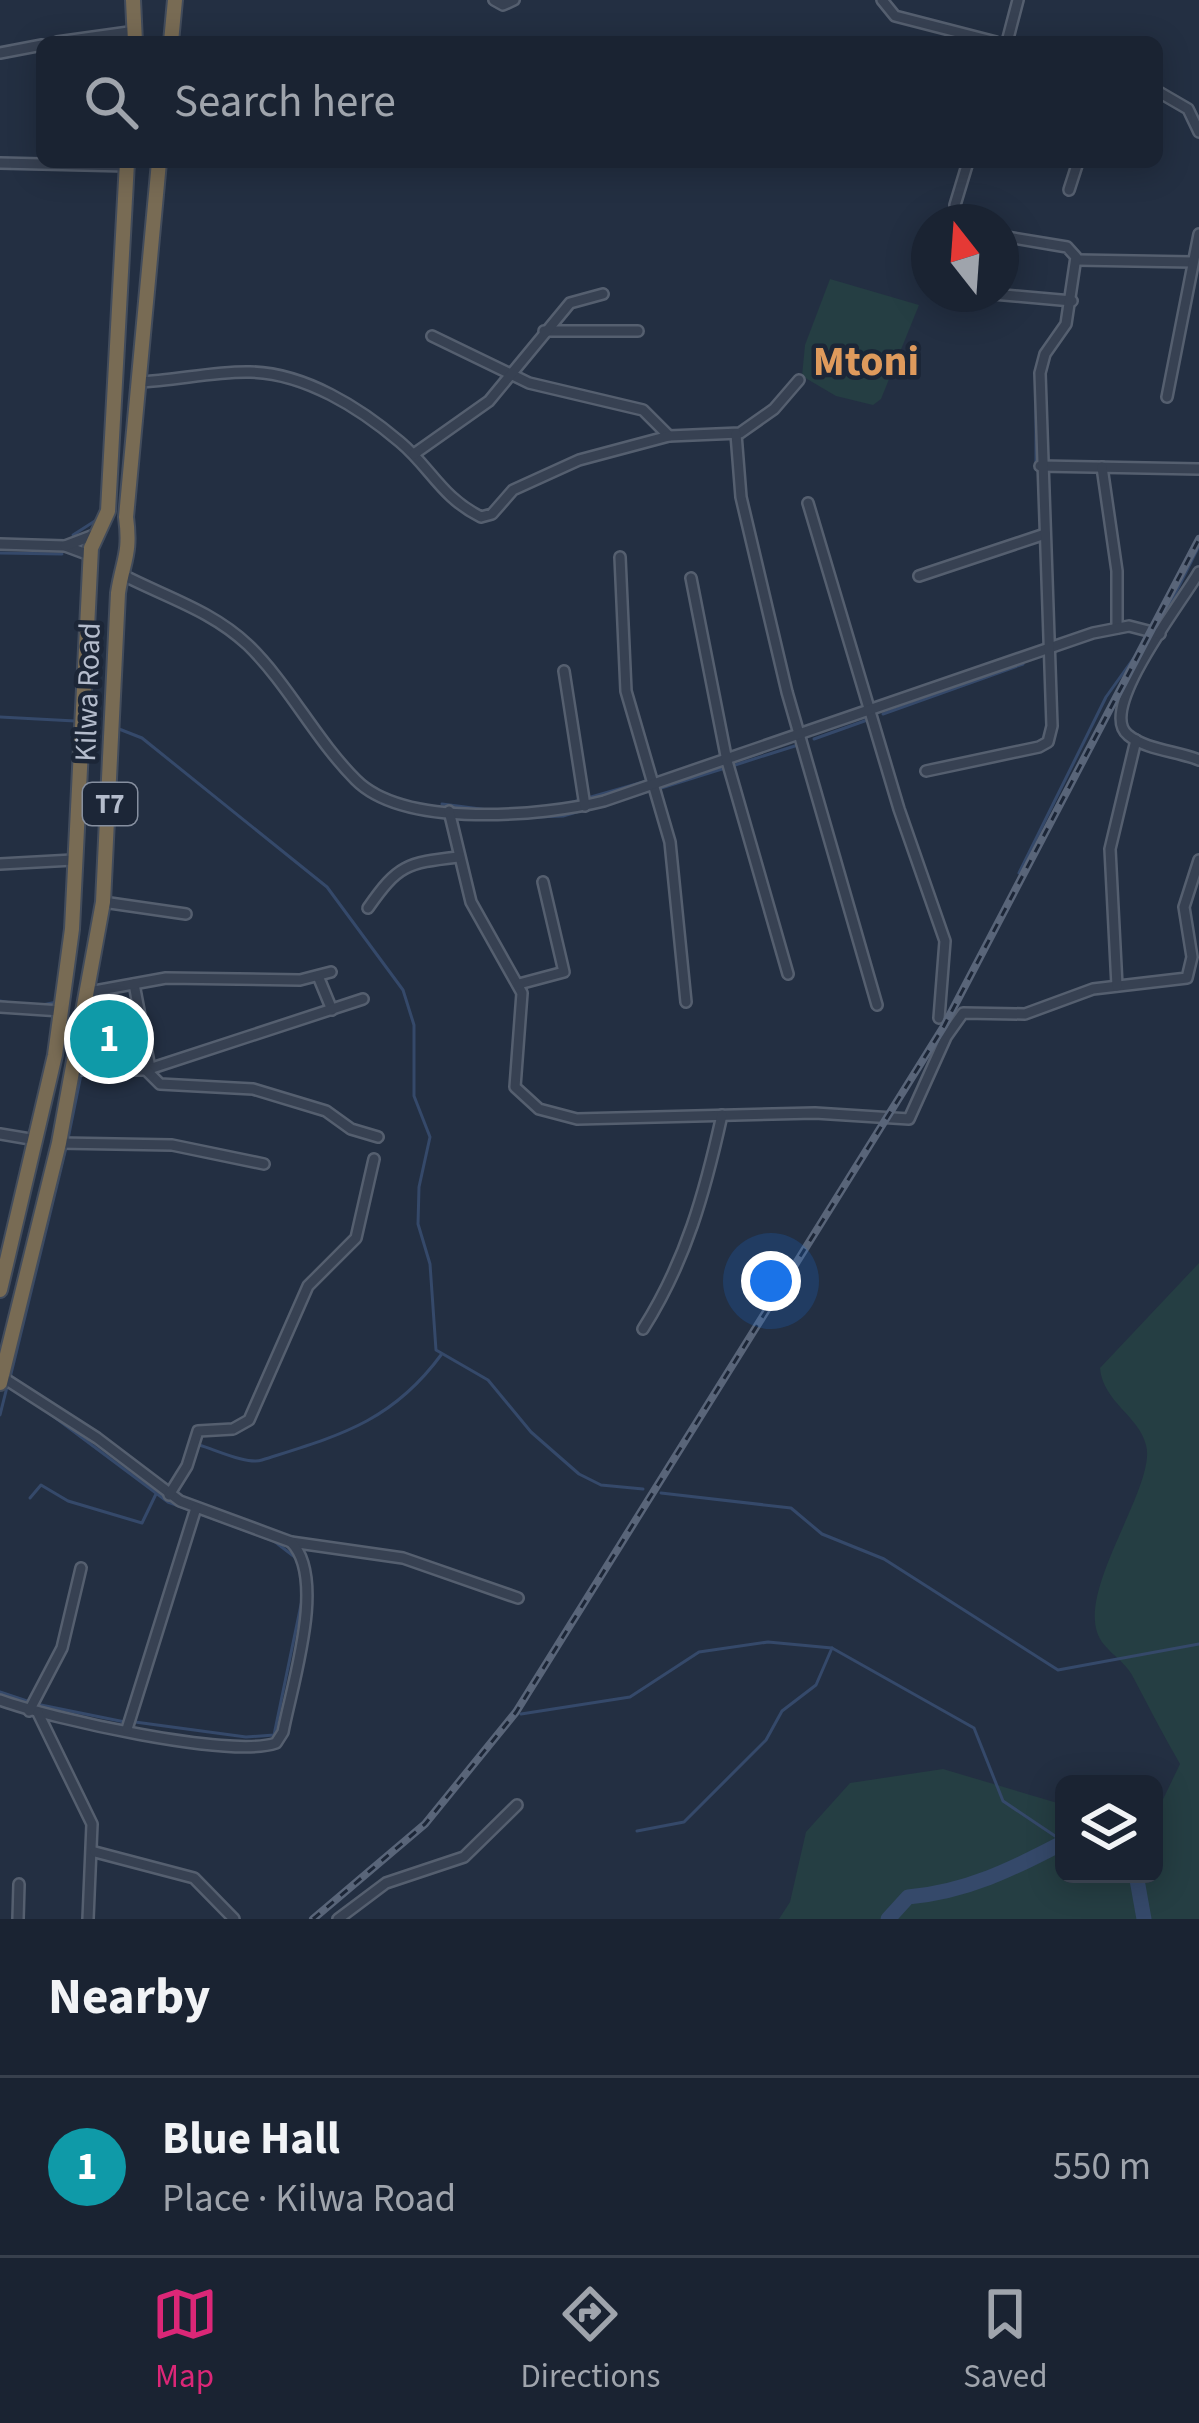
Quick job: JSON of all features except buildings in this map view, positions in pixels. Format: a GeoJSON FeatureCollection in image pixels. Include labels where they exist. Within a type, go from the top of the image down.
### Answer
{"type":"FeatureCollection","features":[{"type":"Feature","properties":{"kind":"highway"},"geometry":{"type":"LineString","coordinates":[[133,0],[135,36]]}},
{"type":"Feature","properties":{"kind":"highway"},"geometry":{"type":"LineString","coordinates":[[172,36],[175,0]]}},
{"type":"Feature","properties":{"kind":"highway","name":"T7"},"geometry":{"type":"LineString","coordinates":[[92,556],[108,511],[126,168]]}},
{"type":"Feature","properties":{"kind":"highway"},"geometry":{"type":"LineString","coordinates":[[130,547],[126,517],[158,168]]}},
{"type":"Feature","properties":{"kind":"highway"},"geometry":{"type":"LineString","coordinates":[[99,533],[117,530],[130,547]]}},
{"type":"Feature","properties":{"kind":"highway","name":"T7"},"geometry":{"type":"LineString","coordinates":[[126,574],[130,547]]}},
{"type":"Feature","properties":{"kind":"highway"},"geometry":{"type":"LineString","coordinates":[[92,556],[106,569],[126,574]]}},
{"type":"Feature","properties":{"kind":"highway","name":"Kilwa Road"},"geometry":{"type":"LineString","coordinates":[[0,1291],[62,1011],[72,929],[92,556]]}},
{"type":"Feature","properties":{"kind":"highway","name":"Kilwa Road"},"geometry":{"type":"LineString","coordinates":[[1,1380],[59,1143],[89,992],[92,941],[103,902],[126,574]]}},
{"type":"Feature","properties":{"kind":"street"},"geometry":{"type":"LineString","coordinates":[[494,0],[503,5],[514,0]]}},
{"type":"Feature","properties":{"kind":"street"},"geometry":{"type":"LineString","coordinates":[[882,0],[895,16],[973,36]]}},
{"type":"Feature","properties":{"kind":"street"},"geometry":{"type":"LineString","coordinates":[[1009,36],[1018,0]]}},
{"type":"Feature","properties":{"kind":"street"},"geometry":{"type":"LineString","coordinates":[[0,53],[36,46]]}},
{"type":"Feature","properties":{"kind":"street"},"geometry":{"type":"LineString","coordinates":[[1163,95],[1188,110],[1199,132]]}},
{"type":"Feature","properties":{"kind":"street"},"geometry":{"type":"LineString","coordinates":[[0,163],[36,163]]}},
{"type":"Feature","properties":{"kind":"street"},"geometry":{"type":"LineString","coordinates":[[955,204],[966,168]]}},
{"type":"Feature","properties":{"kind":"street"},"geometry":{"type":"LineString","coordinates":[[1069,190],[1076,168]]}},
{"type":"Feature","properties":{"kind":"street"},"geometry":{"type":"LineString","coordinates":[[1167,397],[1199,234]]}},
{"type":"Feature","properties":{"kind":"street"},"geometry":{"type":"LineString","coordinates":[[926,771],[1046,745],[1054,716],[1047,649],[1040,373],[1072,301],[1076,260],[1067,247],[1019,239]]}},
{"type":"Feature","properties":{"kind":"street"},"geometry":{"type":"LineString","coordinates":[[1076,260],[1192,262]]}},
{"type":"Feature","properties":{"kind":"street"},"geometry":{"type":"LineString","coordinates":[[414,454],[489,401],[570,303],[603,294]]}},
{"type":"Feature","properties":{"kind":"street"},"geometry":{"type":"LineString","coordinates":[[1019,296],[1072,301]]}},
{"type":"Feature","properties":{"kind":"street"},"geometry":{"type":"LineString","coordinates":[[544,332],[638,331]]}},
{"type":"Feature","properties":{"kind":"street"},"geometry":{"type":"LineString","coordinates":[[432,336],[508,375],[643,410],[669,436]]}},
{"type":"Feature","properties":{"kind":"street"},"geometry":{"type":"LineString","coordinates":[[138,382],[249,372],[293,380],[355,408],[414,454],[432,482],[481,518],[492,514],[513,490],[549,471],[669,436],[736,434],[774,409],[799,380]]}},
{"type":"Feature","properties":{"kind":"street"},"geometry":{"type":"LineString","coordinates":[[736,434],[741,497],[802,737],[878,1004]]}},
{"type":"Feature","properties":{"kind":"street"},"geometry":{"type":"LineString","coordinates":[[1040,466],[1199,469]]}},
{"type":"Feature","properties":{"kind":"street"},"geometry":{"type":"LineString","coordinates":[[1102,467],[1117,571],[1117,628]]}},
{"type":"Feature","properties":{"kind":"street"},"geometry":{"type":"LineString","coordinates":[[808,503],[874,712],[899,809],[945,940],[939,1018]]}},
{"type":"Feature","properties":{"kind":"street"},"geometry":{"type":"LineString","coordinates":[[65,546],[99,533]]}},
{"type":"Feature","properties":{"kind":"street"},"geometry":{"type":"LineString","coordinates":[[920,576],[1045,534]]}},
{"type":"Feature","properties":{"kind":"street"},"geometry":{"type":"LineString","coordinates":[[0,544],[65,546],[92,556]]}},
{"type":"Feature","properties":{"kind":"street"},"geometry":{"type":"LineString","coordinates":[[620,557],[626,691],[670,842],[686,1002]]}},
{"type":"Feature","properties":{"kind":"street"},"geometry":{"type":"LineString","coordinates":[[1199,572],[1120,707],[1121,729],[1136,740],[1199,760]]}},
{"type":"Feature","properties":{"kind":"street"},"geometry":{"type":"LineString","coordinates":[[126,574],[210,615],[249,646],[359,783],[384,798],[449,811],[526,816],[585,806],[654,785],[1117,628],[1160,634]]}},
{"type":"Feature","properties":{"kind":"street"},"geometry":{"type":"LineString","coordinates":[[691,578],[727,761],[788,974]]}},
{"type":"Feature","properties":{"kind":"street"},"geometry":{"type":"LineString","coordinates":[[564,671],[585,806]]}},
{"type":"Feature","properties":{"kind":"street"},"geometry":{"type":"LineString","coordinates":[[1117,986],[1110,849],[1136,740]]}},
{"type":"Feature","properties":{"kind":"street"},"geometry":{"type":"LineString","coordinates":[[449,811],[477,915],[519,984],[524,1020],[515,1088],[539,1109],[578,1119],[634,1121],[722,1114],[909,1119],[963,1012],[1025,1014],[1117,986],[1189,976],[1192,957],[1184,907],[1199,860]]}},
{"type":"Feature","properties":{"kind":"street"},"geometry":{"type":"LineString","coordinates":[[368,908],[391,874],[410,862],[458,856]]}},
{"type":"Feature","properties":{"kind":"street"},"geometry":{"type":"LineString","coordinates":[[0,864],[73,860]]}},
{"type":"Feature","properties":{"kind":"street"},"geometry":{"type":"LineString","coordinates":[[519,984],[558,977],[564,971],[543,882]]}},
{"type":"Feature","properties":{"kind":"street"},"geometry":{"type":"LineString","coordinates":[[103,902],[186,914]]}},
{"type":"Feature","properties":{"kind":"street"},"geometry":{"type":"LineString","coordinates":[[89,992],[179,977],[331,972]]}},
{"type":"Feature","properties":{"kind":"street"},"geometry":{"type":"LineString","coordinates":[[318,976],[332,1010]]}},
{"type":"Feature","properties":{"kind":"street"},"geometry":{"type":"LineString","coordinates":[[134,984],[148,1069],[160,1084],[224,1085],[317,1108],[351,1129],[378,1137]]}},
{"type":"Feature","properties":{"kind":"street"},"geometry":{"type":"LineString","coordinates":[[74,1070],[148,1069],[363,999]]}},
{"type":"Feature","properties":{"kind":"street"},"geometry":{"type":"LineString","coordinates":[[0,1006],[62,1011]]}},
{"type":"Feature","properties":{"kind":"street"},"geometry":{"type":"LineString","coordinates":[[643,1329],[673,1279],[701,1207],[722,1114]]}},
{"type":"Feature","properties":{"kind":"street"},"geometry":{"type":"LineString","coordinates":[[0,1134],[36,1140]]}},
{"type":"Feature","properties":{"kind":"street"},"geometry":{"type":"LineString","coordinates":[[59,1143],[172,1145],[264,1164]]}},
{"type":"Feature","properties":{"kind":"street"},"geometry":{"type":"LineString","coordinates":[[169,1495],[187,1466],[198,1431],[233,1429],[249,1420],[308,1286],[356,1238],[374,1159]]}},
{"type":"Feature","properties":{"kind":"street"},"geometry":{"type":"LineString","coordinates":[[1,1380],[97,1438],[169,1495],[196,1508],[291,1542],[403,1558],[518,1598]]}},
{"type":"Feature","properties":{"kind":"street"},"geometry":{"type":"LineString","coordinates":[[127,1729],[196,1508]]}},
{"type":"Feature","properties":{"kind":"street"},"geometry":{"type":"LineString","coordinates":[[0,1700],[33,1712],[223,1745],[261,1747],[280,1739],[310,1585],[305,1559],[291,1542]]}},
{"type":"Feature","properties":{"kind":"street"},"geometry":{"type":"LineString","coordinates":[[33,1712],[62,1648],[81,1568]]}},
{"type":"Feature","properties":{"kind":"street"},"geometry":{"type":"LineString","coordinates":[[33,1712],[87,1809],[95,1852],[88,1919]]}},
{"type":"Feature","properties":{"kind":"street"},"geometry":{"type":"LineString","coordinates":[[338,1919],[386,1883],[464,1857],[518,1805]]}},
{"type":"Feature","properties":{"kind":"street"},"geometry":{"type":"LineString","coordinates":[[95,1852],[194,1878],[234,1919]]}},
{"type":"Feature","properties":{"kind":"street"},"geometry":{"type":"LineString","coordinates":[[18,1919],[19,1884]]}},
{"type":"Feature","properties":{"kind":"green space"},"geometry":{"type":"Polygon","coordinates":[[[830,279],[911,303],[911,312],[916,312],[881,399],[873,405],[836,396],[802,376],[805,345],[830,279]]]}},
{"type":"Feature","properties":{"kind":"green space"},"geometry":{"type":"Polygon","coordinates":[[[1199,1263],[1199,1919],[779,1919],[790,1902],[806,1832],[850,1783],[943,1769],[1055,1802],[1055,1883],[1163,1883],[1163,1799],[1180,1764],[1132,1675],[1100,1638],[1095,1611],[1108,1562],[1141,1484],[1146,1445],[1107,1390],[1100,1368],[1199,1263]]]}},
{"type":"Feature","properties":{"kind":"waterway"},"geometry":{"type":"LineString","coordinates":[[1036,388],[1036,469]]}},
{"type":"Feature","properties":{"kind":"waterway"},"geometry":{"type":"LineString","coordinates":[[73,535],[98,519]]}},
{"type":"Feature","properties":{"kind":"waterway"},"geometry":{"type":"LineString","coordinates":[[1162,620],[1199,546]]}},
{"type":"Feature","properties":{"kind":"waterway"},"geometry":{"type":"LineString","coordinates":[[0,553],[62,554]]}},
{"type":"Feature","properties":{"kind":"waterway"},"geometry":{"type":"LineString","coordinates":[[1019,873],[1106,697],[1151,634]]}},
{"type":"Feature","properties":{"kind":"waterway"},"geometry":{"type":"LineString","coordinates":[[883,714],[1023,664]]}},
{"type":"Feature","properties":{"kind":"waterway"},"geometry":{"type":"LineString","coordinates":[[0,717],[75,721]]}},
{"type":"Feature","properties":{"kind":"waterway"},"geometry":{"type":"LineString","coordinates":[[814,739],[870,719]]}},
{"type":"Feature","properties":{"kind":"waterway"},"geometry":{"type":"LineString","coordinates":[[119,729],[142,738],[327,887],[403,990],[414,1025],[414,1096],[430,1137],[419,1187],[418,1224],[430,1264],[436,1350],[488,1380],[531,1432],[579,1474],[601,1485],[643,1489]]}},
{"type":"Feature","properties":{"kind":"waterway"},"geometry":{"type":"LineString","coordinates":[[735,765],[798,745]]}},
{"type":"Feature","properties":{"kind":"waterway"},"geometry":{"type":"LineString","coordinates":[[661,788],[725,768]]}},
{"type":"Feature","properties":{"kind":"waterway"},"geometry":{"type":"LineString","coordinates":[[563,805],[647,781]]}},
{"type":"Feature","properties":{"kind":"waterway"},"geometry":{"type":"LineString","coordinates":[[510,818],[563,816],[652,790]]}},
{"type":"Feature","properties":{"kind":"waterway"},"geometry":{"type":"LineString","coordinates":[[442,804],[488,810]]}},
{"type":"Feature","properties":{"kind":"waterway"},"geometry":{"type":"LineString","coordinates":[[0,1001],[16,1004]]}},
{"type":"Feature","properties":{"kind":"waterway"},"geometry":{"type":"LineString","coordinates":[[37,1006],[57,1002]]}},
{"type":"Feature","properties":{"kind":"waterway"},"geometry":{"type":"LineString","coordinates":[[68,1139],[89,1035]]}},
{"type":"Feature","properties":{"kind":"waterway"},"geometry":{"type":"LineString","coordinates":[[26,1148],[32,1122]]}},
{"type":"Feature","properties":{"kind":"waterway"},"geometry":{"type":"LineString","coordinates":[[10,1378],[66,1148]]}},
{"type":"Feature","properties":{"kind":"waterway"},"geometry":{"type":"LineString","coordinates":[[199,1445],[256,1461],[315,1443],[382,1412],[441,1355]]}},
{"type":"Feature","properties":{"kind":"waterway"},"geometry":{"type":"LineString","coordinates":[[0,1415],[7,1387]]}},
{"type":"Feature","properties":{"kind":"waterway"},"geometry":{"type":"LineString","coordinates":[[49,1413],[168,1502],[274,1541],[296,1558]]}},
{"type":"Feature","properties":{"kind":"waterway"},"geometry":{"type":"LineString","coordinates":[[30,1498],[41,1485],[68,1501],[142,1523],[156,1494]]}},
{"type":"Feature","properties":{"kind":"waterway"},"geometry":{"type":"LineString","coordinates":[[661,1493],[791,1508],[822,1534],[884,1559],[1058,1670],[1199,1644]]}},
{"type":"Feature","properties":{"kind":"waterway"},"geometry":{"type":"LineString","coordinates":[[135,1722],[246,1737],[274,1735],[303,1595]]}},
{"type":"Feature","properties":{"kind":"waterway"},"geometry":{"type":"LineString","coordinates":[[521,1714],[630,1697],[699,1652],[768,1642],[832,1648],[974,1728],[1003,1801],[1055,1836]]}},
{"type":"Feature","properties":{"kind":"waterway"},"geometry":{"type":"LineString","coordinates":[[637,1831],[684,1822],[766,1740],[782,1711],[816,1685],[832,1648]]}},
{"type":"Feature","properties":{"kind":"waterway"},"geometry":{"type":"LineString","coordinates":[[0,1692],[27,1701]]}},
{"type":"Feature","properties":{"kind":"waterway"},"geometry":{"type":"LineString","coordinates":[[36,1704],[125,1722]]}},
{"type":"Feature","properties":{"kind":"waterway"},"geometry":{"type":"LineString","coordinates":[[888,1919],[908,1897],[989,1878],[1055,1846]]}},
{"type":"Feature","properties":{"kind":"waterway"},"geometry":{"type":"LineString","coordinates":[[1138,1883],[1144,1919]]}},
{"type":"Feature","properties":{"kind":"railway"},"geometry":{"type":"LineString","coordinates":[[313,1919],[425,1824],[516,1712],[944,1026],[1199,539]]}},
{"type":"Feature","properties":{"kind":"place","name":"Blue Hall"},"geometry":{"type":"Point","coordinates":[109,1039]}},
{"type":"Feature","properties":{"kind":"district","name":"Mtoni"},"geometry":{"type":"Point","coordinates":[866,362]}}]}
